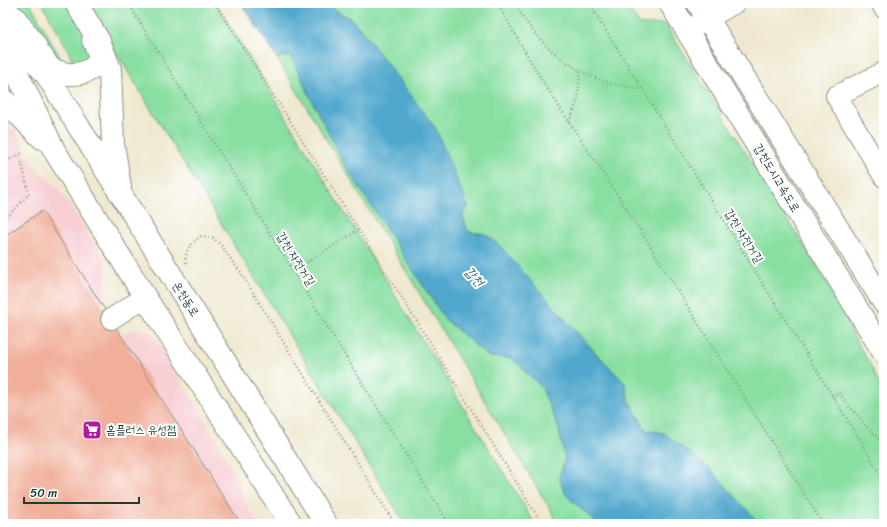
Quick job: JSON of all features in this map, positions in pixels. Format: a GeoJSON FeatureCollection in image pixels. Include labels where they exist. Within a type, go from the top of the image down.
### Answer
{"type":"FeatureCollection","features":[{"type":"Feature","properties":{"kind":"main road","name":"갑천도시고속도로"},"geometry":{"type":"LineString","coordinates":[[670,3],[688,30],[884,353]]}},
{"type":"Feature","properties":{"kind":"main road"},"geometry":{"type":"LineString","coordinates":[[3,10],[15,18],[38,49],[51,70],[72,75],[93,68],[99,57],[80,10]]}},
{"type":"Feature","properties":{"kind":"main road"},"geometry":{"type":"LineString","coordinates":[[80,10],[99,41],[110,69],[113,144],[122,197]]}},
{"type":"Feature","properties":{"kind":"main road","name":"갑천도시고속도로"},"geometry":{"type":"LineString","coordinates":[[703,11],[884,304]]}},
{"type":"Feature","properties":{"kind":"main road"},"geometry":{"type":"LineString","coordinates":[[3,41],[7,36],[13,37],[46,74]]}},
{"type":"Feature","properties":{"kind":"main road"},"geometry":{"type":"LineString","coordinates":[[3,44],[54,150],[145,297],[291,524]]}},
{"type":"Feature","properties":{"kind":"main road"},"geometry":{"type":"LineString","coordinates":[[38,49],[46,74]]}},
{"type":"Feature","properties":{"kind":"main road","name":"온천동로"},"geometry":{"type":"LineString","coordinates":[[46,74],[326,524]]}},
{"type":"Feature","properties":{"kind":"main road"},"geometry":{"type":"LineString","coordinates":[[3,100],[54,150]]}},
{"type":"Feature","properties":{"kind":"street"},"geometry":{"type":"LineString","coordinates":[[688,30],[703,11],[735,3]]}},
{"type":"Feature","properties":{"kind":"street"},"geometry":{"type":"LineString","coordinates":[[881,3],[884,8]]}},
{"type":"Feature","properties":{"kind":"street"},"geometry":{"type":"LineString","coordinates":[[884,72],[836,96],[884,177]]}},
{"type":"Feature","properties":{"kind":"street"},"geometry":{"type":"LineString","coordinates":[[111,319],[145,297]]}},
{"type":"Feature","properties":{"kind":"path","name":"갑천 자전거길"},"geometry":{"type":"LineString","coordinates":[[128,3],[450,524]]}},
{"type":"Feature","properties":{"kind":"path"},"geometry":{"type":"LineString","coordinates":[[215,3],[542,524]]}},
{"type":"Feature","properties":{"kind":"path"},"geometry":{"type":"LineString","coordinates":[[496,3],[541,79],[636,224],[823,524]]}},
{"type":"Feature","properties":{"kind":"path"},"geometry":{"type":"LineString","coordinates":[[514,3],[520,15],[548,48],[580,70],[599,79],[617,85],[642,89]]}},
{"type":"Feature","properties":{"kind":"path","name":"갑천 자전거길"},"geometry":{"type":"LineString","coordinates":[[589,3],[884,479]]}},
{"type":"Feature","properties":{"kind":"path"},"geometry":{"type":"LineString","coordinates":[[569,122],[578,99],[580,70]]}},
{"type":"Feature","properties":{"kind":"path"},"geometry":{"type":"LineString","coordinates":[[3,163],[24,152]]}},
{"type":"Feature","properties":{"kind":"path"},"geometry":{"type":"LineString","coordinates":[[3,219],[8,216],[29,194],[20,155]]}},
{"type":"Feature","properties":{"kind":"path"},"geometry":{"type":"LineString","coordinates":[[293,271],[358,230]]}},
{"type":"Feature","properties":{"kind":"path"},"geometry":{"type":"LineString","coordinates":[[186,265],[187,250],[191,243],[201,236],[213,238],[221,245],[240,273],[395,524]]}},
{"type":"Feature","properties":{"kind":"path"},"geometry":{"type":"LineString","coordinates":[[832,396],[839,393],[865,425],[884,444]]}},
{"type":"Feature","properties":{"kind":"shaded area","name":"홈플러스 유성점"},"geometry":{"type":"Polygon","coordinates":[[[3,117],[14,129],[33,165],[58,188],[106,261],[106,291],[101,303],[121,335],[136,328],[150,331],[212,432],[233,470],[247,507],[258,524],[3,524],[3,117]]]}},
{"type":"Feature","properties":{"kind":"green space"},"geometry":{"type":"Polygon","coordinates":[[[11,3],[30,3],[65,66],[50,53],[11,3]]]}},
{"type":"Feature","properties":{"kind":"green space"},"geometry":{"type":"Polygon","coordinates":[[[42,3],[68,3],[87,34],[92,57],[75,67],[68,50],[42,3]]]}},
{"type":"Feature","properties":{"kind":"green space"},"geometry":{"type":"Polygon","coordinates":[[[86,3],[216,3],[535,524],[405,524],[86,3]]]}},
{"type":"Feature","properties":{"kind":"green space"},"geometry":{"type":"Polygon","coordinates":[[[328,3],[626,3],[640,25],[665,24],[845,311],[852,334],[871,366],[884,395],[884,435],[881,434],[884,439],[884,524],[760,524],[708,467],[664,433],[646,430],[629,401],[625,383],[485,234],[468,232],[436,129],[363,32],[350,18],[332,9],[328,3]]]}},
{"type":"Feature","properties":{"kind":"green space"},"geometry":{"type":"Polygon","coordinates":[[[291,56],[315,107],[348,170],[445,319],[489,357],[512,358],[542,388],[559,429],[565,459],[559,478],[566,495],[598,524],[559,524],[277,58],[291,56]]]}},
{"type":"Feature","properties":{"kind":"water","name":"갑천"},"geometry":{"type":"Polygon","coordinates":[[[241,3],[328,3],[332,9],[350,18],[363,32],[436,129],[468,207],[462,216],[468,232],[485,234],[497,243],[598,356],[625,383],[629,401],[646,430],[664,433],[708,467],[760,524],[598,524],[566,495],[559,478],[565,459],[559,429],[542,388],[512,358],[489,357],[445,319],[348,170],[315,107],[291,56],[277,58],[241,3]]]}},
{"type":"Feature","properties":{"kind":"building","name":"홈플러스 유성점"},"geometry":{"type":"Polygon","coordinates":[[[42,211],[241,524],[3,524],[3,237],[42,211]]]}},
{"type":"Feature","properties":{"kind":"place","name":"홈플러스 유성점"},"geometry":{"type":"Point","coordinates":[92,430]}}]}
